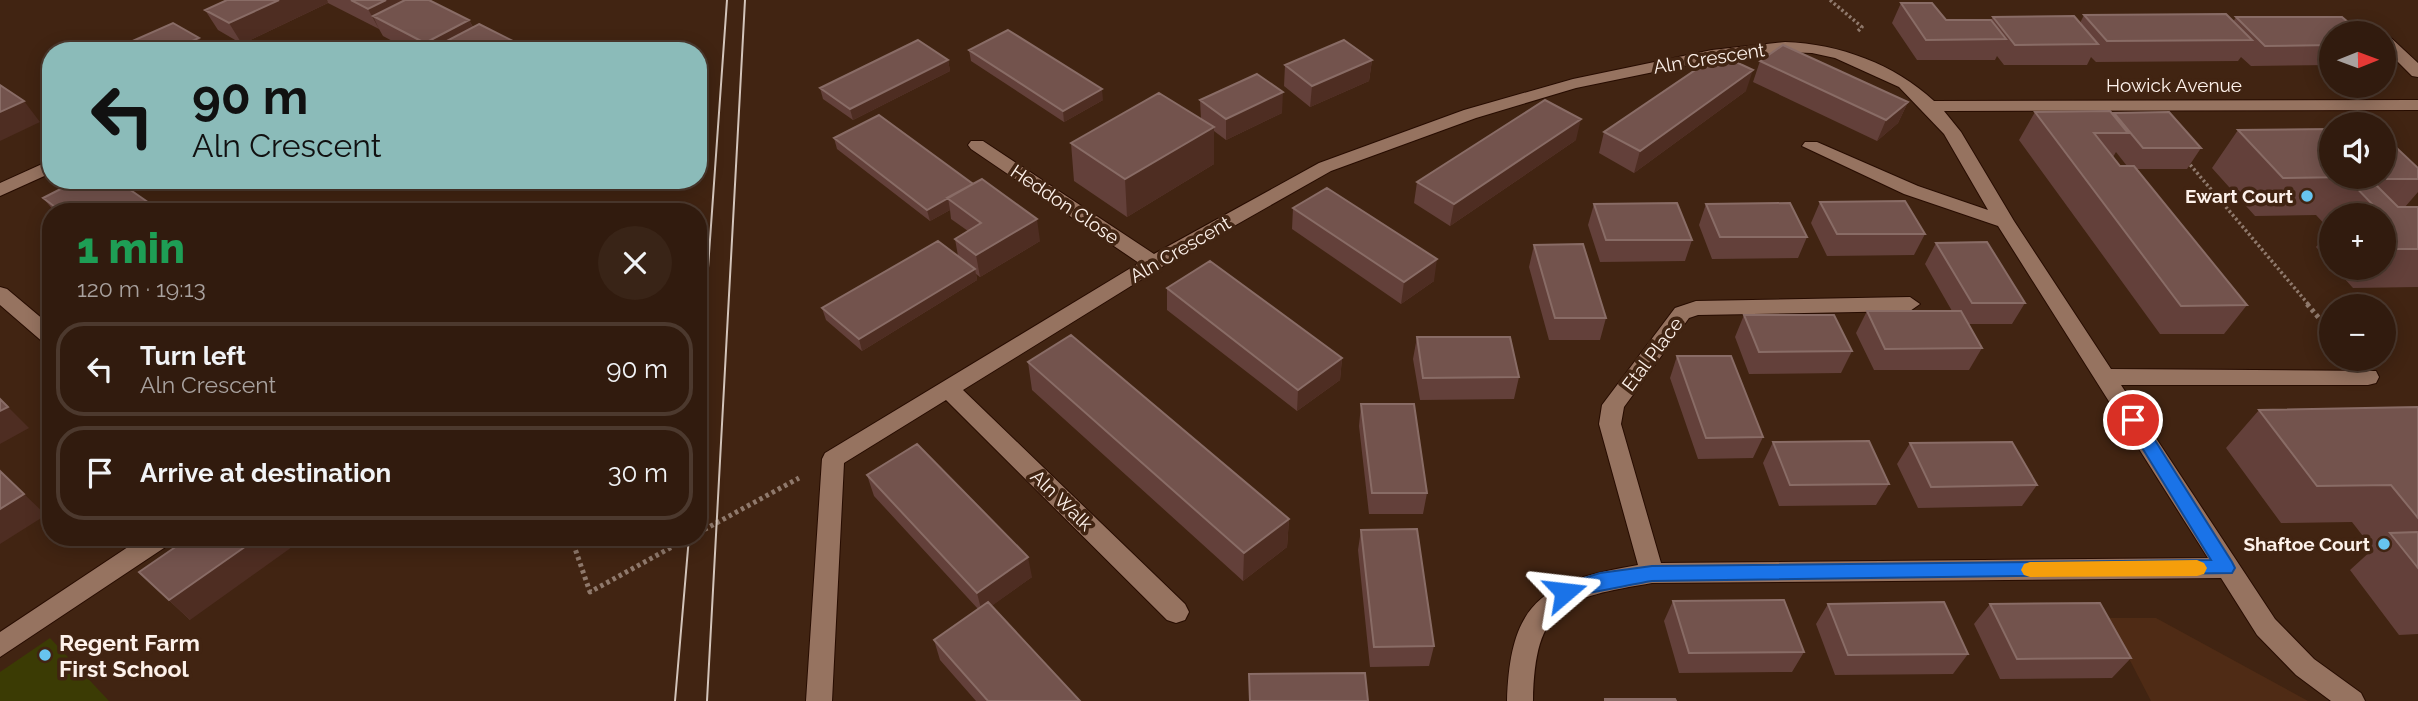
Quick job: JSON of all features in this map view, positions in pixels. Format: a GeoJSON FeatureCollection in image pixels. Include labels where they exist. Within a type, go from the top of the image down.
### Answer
{"type":"FeatureCollection","features":[{"type":"Feature","properties":{"kind":"street","name":"Aln Crescent"},"geometry":{"type":"LineString","coordinates":[[833,459],[1153,263],[1325,167],[1470,114],[1573,84],[1712,55],[1785,47],[1840,54],[1905,83],[1930,106],[1952,132],[2005,222],[2107,377],[2225,568],[2266,627],[2305,667],[2352,701]]}},
{"type":"Feature","properties":{"kind":"street"},"geometry":{"type":"LineString","coordinates":[[2396,52],[2418,72]]}},
{"type":"Feature","properties":{"kind":"street","name":"Howick Avenue"},"geometry":{"type":"LineString","coordinates":[[1930,106],[2418,105]]}},
{"type":"Feature","properties":{"kind":"street","name":"Heddon Close"},"geometry":{"type":"LineString","coordinates":[[977,145],[1153,263]]}},
{"type":"Feature","properties":{"kind":"street"},"geometry":{"type":"LineString","coordinates":[[1811,146],[1911,190],[2005,222]]}},
{"type":"Feature","properties":{"kind":"street"},"geometry":{"type":"LineString","coordinates":[[0,190],[42,170]]}},
{"type":"Feature","properties":{"kind":"street"},"geometry":{"type":"LineString","coordinates":[[0,294],[42,330]]}},
{"type":"Feature","properties":{"kind":"street","name":"Etal Place"},"geometry":{"type":"LineString","coordinates":[[1652,573],[1611,424],[1613,405],[1682,313],[1696,308],[1910,304]]}},
{"type":"Feature","properties":{"kind":"street"},"geometry":{"type":"LineString","coordinates":[[2107,377],[2368,377]]}},
{"type":"Feature","properties":{"kind":"street","name":"Aln Walk"},"geometry":{"type":"LineString","coordinates":[[948,389],[1176,612]]}},
{"type":"Feature","properties":{"kind":"street"},"geometry":{"type":"LineString","coordinates":[[819,701],[833,459]]}},
{"type":"Feature","properties":{"kind":"street"},"geometry":{"type":"LineString","coordinates":[[0,646],[149,546]]}},
{"type":"Feature","properties":{"kind":"street"},"geometry":{"type":"LineString","coordinates":[[1520,701],[1518,665],[1527,635],[1542,609],[1565,592],[1600,581],[1652,573],[2225,568]]}},
{"type":"Feature","properties":{"kind":"path"},"geometry":{"type":"LineString","coordinates":[[2185,158],[2319,318]]}},
{"type":"Feature","properties":{"kind":"path"},"geometry":{"type":"LineString","coordinates":[[707,528],[833,459]]}},
{"type":"Feature","properties":{"kind":"path"},"geometry":{"type":"LineString","coordinates":[[574,546],[590,592],[674,546]]}},
{"type":"Feature","properties":{"kind":"shaded area"},"geometry":{"type":"Polygon","coordinates":[[[2108,618],[2156,618],[2308,701],[2151,701],[2108,618]]]}},
{"type":"Feature","properties":{"kind":"shaded area","name":"Regent Farm First School"},"geometry":{"type":"Polygon","coordinates":[[[50,638],[109,701],[0,701],[0,672],[50,638]]]}},
{"type":"Feature","properties":{"kind":"building"},"geometry":{"type":"Polygon","coordinates":[[[227,0],[279,0],[229,23],[205,10],[227,0]]]}},
{"type":"Feature","properties":{"kind":"building"},"geometry":{"type":"Polygon","coordinates":[[[351,0],[386,0],[368,9],[351,0]]]}},
{"type":"Feature","properties":{"kind":"building"},"geometry":{"type":"Polygon","coordinates":[[[405,0],[429,0],[469,20],[423,42],[373,16],[405,0]]]}},
{"type":"Feature","properties":{"kind":"building"},"geometry":{"type":"Polygon","coordinates":[[[1901,3],[1932,3],[1946,20],[1991,20],[2006,39],[1926,40],[1901,3]]]}},
{"type":"Feature","properties":{"kind":"building"},"geometry":{"type":"Polygon","coordinates":[[[2226,14],[2252,40],[2107,41],[2084,15],[2226,14]]]}},
{"type":"Feature","properties":{"kind":"building"},"geometry":{"type":"Polygon","coordinates":[[[2074,16],[2098,44],[2015,45],[1993,17],[2074,16]]]}},
{"type":"Feature","properties":{"kind":"building"},"geometry":{"type":"Polygon","coordinates":[[[2236,17],[2342,17],[2347,21],[2319,21],[2319,45],[2265,46],[2236,17]]]}},
{"type":"Feature","properties":{"kind":"building"},"geometry":{"type":"Polygon","coordinates":[[[173,23],[199,38],[190,42],[130,42],[173,23]]]}},
{"type":"Feature","properties":{"kind":"building"},"geometry":{"type":"Polygon","coordinates":[[[479,24],[515,42],[445,42],[479,24]]]}},
{"type":"Feature","properties":{"kind":"building"},"geometry":{"type":"Polygon","coordinates":[[[1008,30],[1102,89],[1063,111],[969,50],[1008,30]]]}},
{"type":"Feature","properties":{"kind":"building"},"geometry":{"type":"Polygon","coordinates":[[[918,40],[948,60],[850,109],[820,88],[918,40]]]}},
{"type":"Feature","properties":{"kind":"building"},"geometry":{"type":"Polygon","coordinates":[[[1344,40],[1372,60],[1312,86],[1285,65],[1344,40]]]}},
{"type":"Feature","properties":{"kind":"building"},"geometry":{"type":"Polygon","coordinates":[[[1783,45],[1908,102],[1886,120],[1760,61],[1783,45]]]}},
{"type":"Feature","properties":{"kind":"building"},"geometry":{"type":"Polygon","coordinates":[[[1719,54],[1753,70],[1640,151],[1604,132],[1719,54]]]}},
{"type":"Feature","properties":{"kind":"building"},"geometry":{"type":"Polygon","coordinates":[[[1257,74],[1283,92],[1226,119],[1200,100],[1257,74]]]}},
{"type":"Feature","properties":{"kind":"building"},"geometry":{"type":"Polygon","coordinates":[[[0,85],[24,101],[0,112],[0,85]]]}},
{"type":"Feature","properties":{"kind":"building"},"geometry":{"type":"Polygon","coordinates":[[[1159,93],[1214,127],[1125,179],[1071,143],[1159,93]]]}},
{"type":"Feature","properties":{"kind":"building"},"geometry":{"type":"Polygon","coordinates":[[[1545,100],[1581,119],[1454,204],[1417,182],[1545,100]]]}},
{"type":"Feature","properties":{"kind":"building"},"geometry":{"type":"Polygon","coordinates":[[[2110,111],[2128,133],[2094,133],[2120,166],[2134,166],[2247,305],[2181,306],[2035,112],[2110,111]]]}},
{"type":"Feature","properties":{"kind":"building"},"geometry":{"type":"Polygon","coordinates":[[[2169,112],[2201,148],[2143,148],[2114,113],[2169,112]]]}},
{"type":"Feature","properties":{"kind":"building"},"geometry":{"type":"Polygon","coordinates":[[[879,115],[973,184],[927,210],[834,138],[879,115]]]}},
{"type":"Feature","properties":{"kind":"building"},"geometry":{"type":"Polygon","coordinates":[[[2319,129],[2319,177],[2283,178],[2238,130],[2319,129]]]}},
{"type":"Feature","properties":{"kind":"building"},"geometry":{"type":"Polygon","coordinates":[[[2396,147],[2418,168],[2418,179],[2396,179],[2396,147]]]}},
{"type":"Feature","properties":{"kind":"building"},"geometry":{"type":"Polygon","coordinates":[[[982,179],[1037,219],[976,255],[955,239],[981,223],[947,198],[982,179]]]}},
{"type":"Feature","properties":{"kind":"building"},"geometry":{"type":"Polygon","coordinates":[[[1327,188],[1437,259],[1404,282],[1293,208],[1327,188]]]}},
{"type":"Feature","properties":{"kind":"building"},"geometry":{"type":"Polygon","coordinates":[[[60,189],[129,189],[149,203],[50,203],[43,198],[60,189]]]}},
{"type":"Feature","properties":{"kind":"building"},"geometry":{"type":"Polygon","coordinates":[[[2358,189],[2380,189],[2394,203],[2371,203],[2358,189]]]}},
{"type":"Feature","properties":{"kind":"building"},"geometry":{"type":"Polygon","coordinates":[[[1905,201],[1925,234],[1837,234],[1820,202],[1905,201]]]}},
{"type":"Feature","properties":{"kind":"building"},"geometry":{"type":"Polygon","coordinates":[[[1677,203],[1692,240],[1606,240],[1594,204],[1677,203]]]}},
{"type":"Feature","properties":{"kind":"building"},"geometry":{"type":"Polygon","coordinates":[[[1790,203],[1807,237],[1720,237],[1706,204],[1790,203]]]}},
{"type":"Feature","properties":{"kind":"building"},"geometry":{"type":"Polygon","coordinates":[[[2396,205],[2418,207],[2418,249],[2396,249],[2396,205]]]}},
{"type":"Feature","properties":{"kind":"building"},"geometry":{"type":"Polygon","coordinates":[[[938,241],[975,269],[859,339],[822,308],[938,241]]]}},
{"type":"Feature","properties":{"kind":"building"},"geometry":{"type":"Polygon","coordinates":[[[1987,242],[2025,303],[1972,303],[1936,243],[1987,242]]]}},
{"type":"Feature","properties":{"kind":"building"},"geometry":{"type":"Polygon","coordinates":[[[1583,244],[1606,318],[1555,318],[1534,245],[1583,244]]]}},
{"type":"Feature","properties":{"kind":"building"},"geometry":{"type":"Polygon","coordinates":[[[1210,261],[1342,358],[1298,390],[1167,288],[1210,261]]]}},
{"type":"Feature","properties":{"kind":"building"},"geometry":{"type":"Polygon","coordinates":[[[1867,311],[1961,311],[1982,348],[1885,349],[1867,311]]]}},
{"type":"Feature","properties":{"kind":"building"},"geometry":{"type":"Polygon","coordinates":[[[1744,315],[1834,315],[1852,351],[1759,352],[1744,315]]]}},
{"type":"Feature","properties":{"kind":"building"},"geometry":{"type":"Polygon","coordinates":[[[1071,335],[1289,519],[1244,553],[1028,362],[1071,335]]]}},
{"type":"Feature","properties":{"kind":"building"},"geometry":{"type":"Polygon","coordinates":[[[1417,337],[1510,337],[1519,377],[1423,378],[1417,337]]]}},
{"type":"Feature","properties":{"kind":"building"},"geometry":{"type":"Polygon","coordinates":[[[1677,356],[1731,356],[1763,437],[1706,438],[1677,356]]]}},
{"type":"Feature","properties":{"kind":"building"},"geometry":{"type":"Polygon","coordinates":[[[0,399],[8,407],[0,411],[0,399]]]}},
{"type":"Feature","properties":{"kind":"building"},"geometry":{"type":"Polygon","coordinates":[[[1361,404],[1414,404],[1427,493],[1372,493],[1361,404]]]}},
{"type":"Feature","properties":{"kind":"building"},"geometry":{"type":"Polygon","coordinates":[[[2418,407],[2418,518],[2391,485],[2317,486],[2259,410],[2418,407]]]}},
{"type":"Feature","properties":{"kind":"building"},"geometry":{"type":"Polygon","coordinates":[[[1869,441],[1889,484],[1790,485],[1773,442],[1869,441]]]}},
{"type":"Feature","properties":{"kind":"building"},"geometry":{"type":"Polygon","coordinates":[[[2012,442],[2037,485],[1931,487],[1910,443],[2012,442]]]}},
{"type":"Feature","properties":{"kind":"building"},"geometry":{"type":"Polygon","coordinates":[[[917,444],[1028,557],[977,593],[867,475],[917,444]]]}},
{"type":"Feature","properties":{"kind":"building"},"geometry":{"type":"Polygon","coordinates":[[[0,471],[24,494],[0,509],[0,471]]]}},
{"type":"Feature","properties":{"kind":"building"},"geometry":{"type":"Polygon","coordinates":[[[1417,529],[1434,646],[1374,647],[1361,530],[1417,529]]]}},
{"type":"Feature","properties":{"kind":"building"},"geometry":{"type":"Polygon","coordinates":[[[2418,532],[2418,568],[2390,533],[2418,532]]]}},
{"type":"Feature","properties":{"kind":"building"},"geometry":{"type":"Polygon","coordinates":[[[177,546],[246,546],[169,600],[139,572],[177,546]]]}},
{"type":"Feature","properties":{"kind":"building"},"geometry":{"type":"Polygon","coordinates":[[[1784,600],[1804,652],[1689,653],[1673,601],[1784,600]]]}},
{"type":"Feature","properties":{"kind":"building"},"geometry":{"type":"Polygon","coordinates":[[[988,602],[1080,701],[988,701],[934,640],[988,602]]]}},
{"type":"Feature","properties":{"kind":"building"},"geometry":{"type":"Polygon","coordinates":[[[1944,602],[1968,654],[1848,655],[1828,604],[1944,602]]]}},
{"type":"Feature","properties":{"kind":"building"},"geometry":{"type":"Polygon","coordinates":[[[2100,603],[2131,658],[2017,659],[1990,604],[2100,603]]]}},
{"type":"Feature","properties":{"kind":"building"},"geometry":{"type":"Polygon","coordinates":[[[1365,673],[1368,701],[1250,701],[1249,674],[1365,673]]]}},
{"type":"Feature","properties":{"kind":"building"},"geometry":{"type":"Polygon","coordinates":[[[1675,699],[1676,701],[1605,701],[1675,699]]]}},
{"type":"Feature","properties":{"kind":"tram line"},"geometry":{"type":"LineString","coordinates":[[707,282],[727,0]]}},
{"type":"Feature","properties":{"kind":"tram line"},"geometry":{"type":"LineString","coordinates":[[707,701],[745,0]]}},
{"type":"Feature","properties":{"kind":"tram line"},"geometry":{"type":"LineString","coordinates":[[675,701],[688,546]]}},
{"type":"Feature","properties":{"kind":"slow traffic"},"geometry":{"type":"LineString","coordinates":[[2030,570],[2197,568]]}},
{"type":"Feature","properties":{"kind":"place","name":"Ewart Court"},"geometry":{"type":"Point","coordinates":[2307,196]}},
{"type":"Feature","properties":{"kind":"place","name":"Shaftoe Court"},"geometry":{"type":"Point","coordinates":[2384,544]}},
{"type":"Feature","properties":{"kind":"place","name":"Regent Farm First School"},"geometry":{"type":"Point","coordinates":[45,655]}},
{"type":"Feature","properties":{"kind":"route"},"geometry":{"type":"LineString","coordinates":[[1565,592],[1600,581],[1652,573],[2225,568],[2133,420]]}}]}
